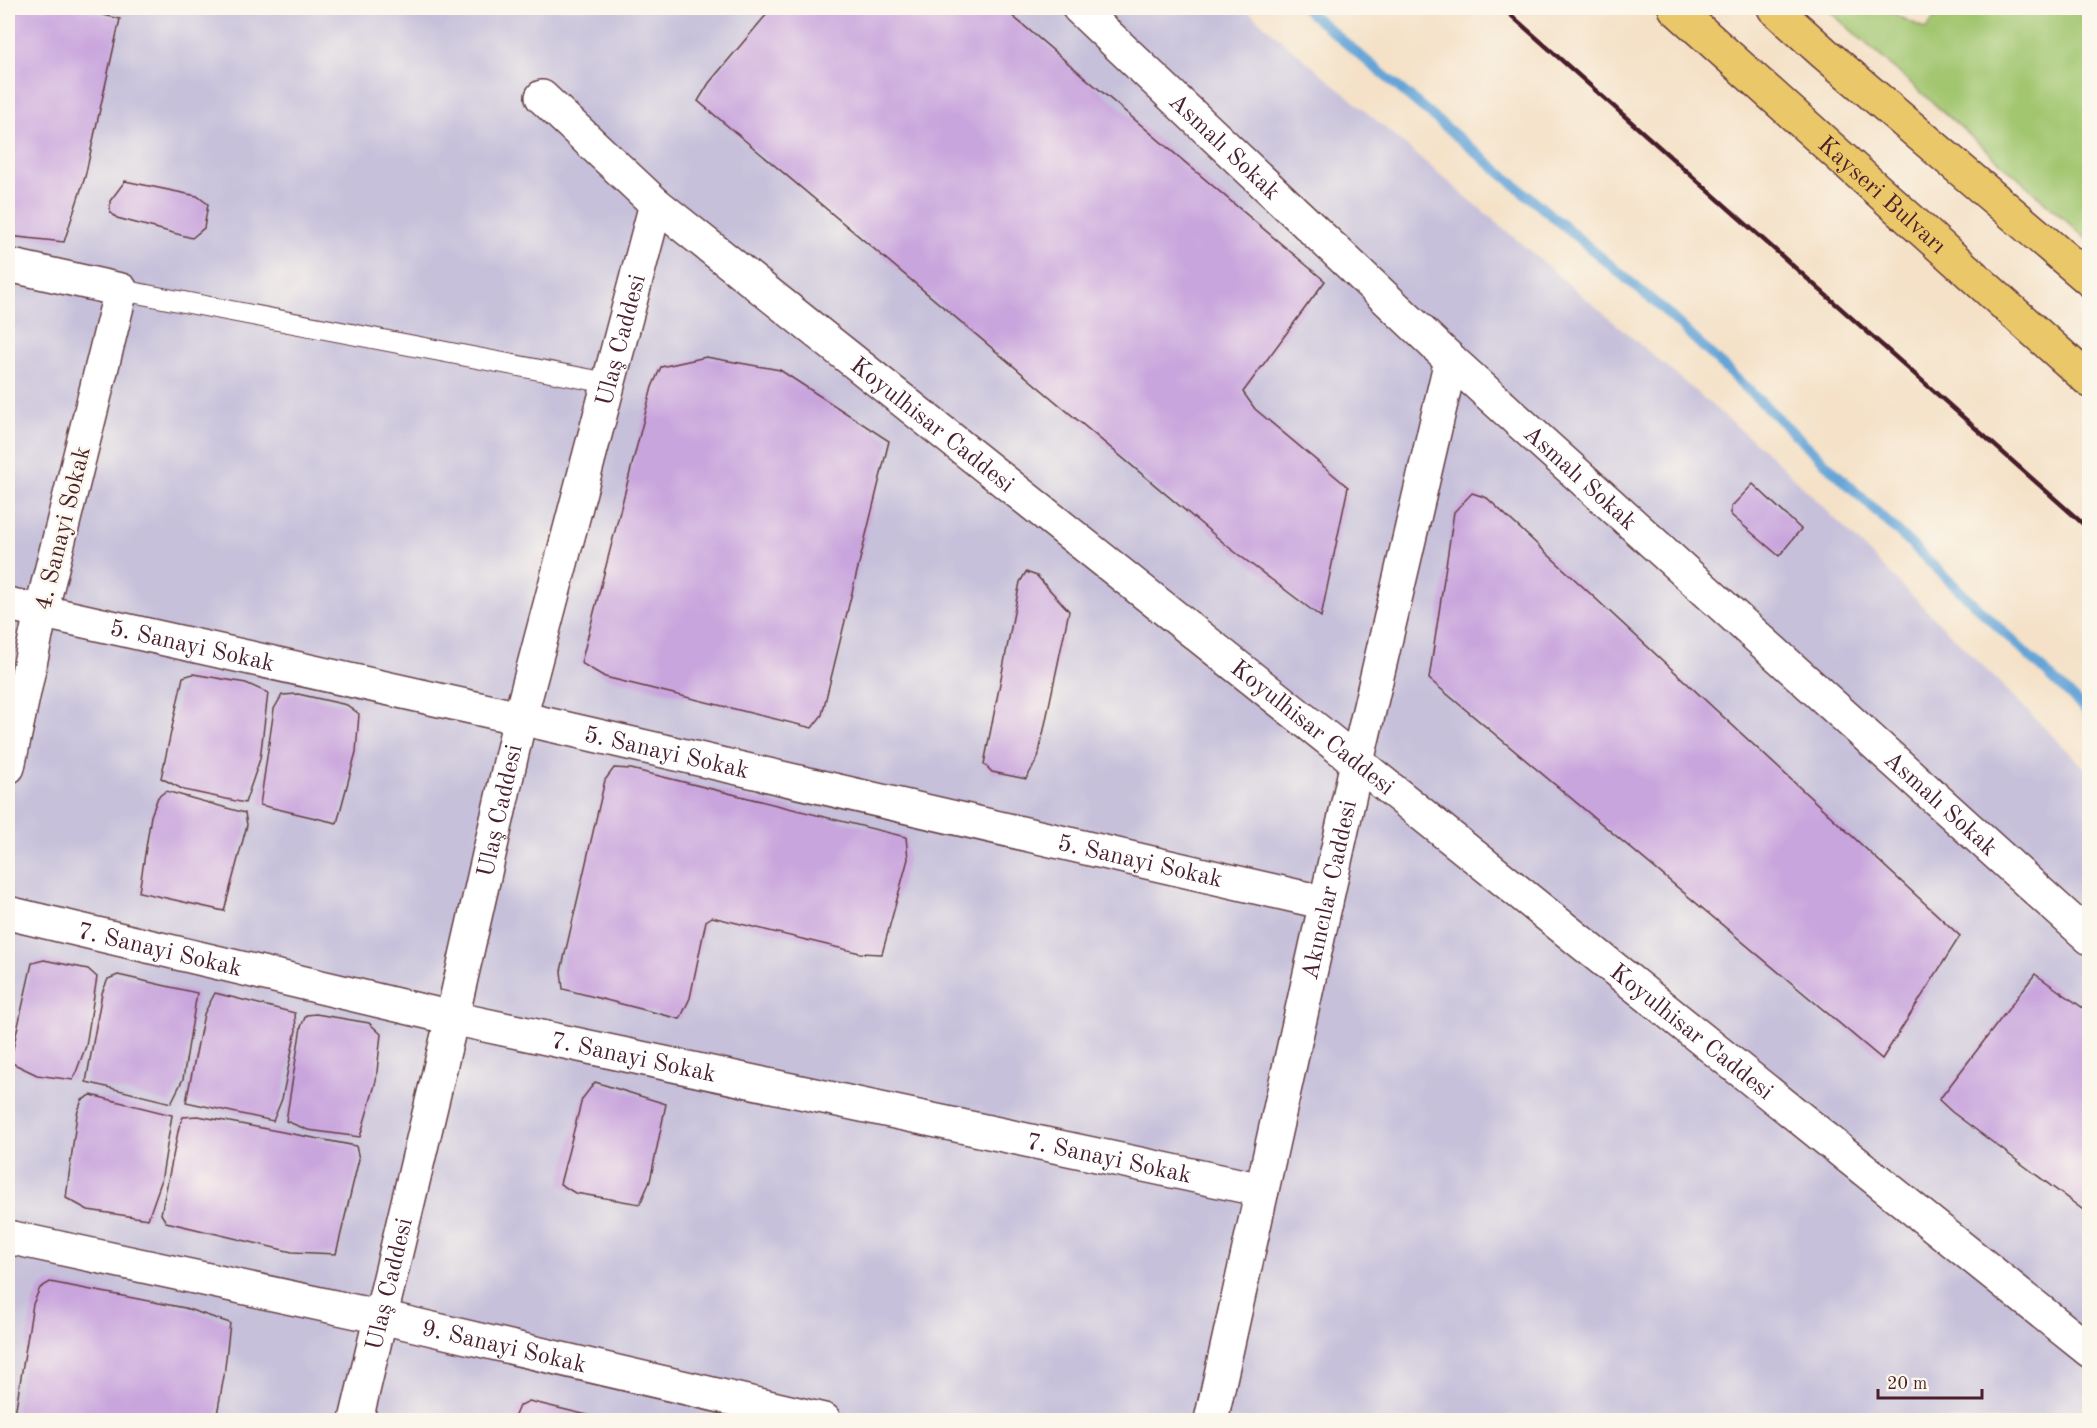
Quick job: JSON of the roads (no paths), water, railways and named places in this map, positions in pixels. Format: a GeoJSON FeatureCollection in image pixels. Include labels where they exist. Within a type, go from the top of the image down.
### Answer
{"type":"FeatureCollection","features":[{"type":"Feature","properties":{"kind":"highway","name":"Kayseri Bulvarı"},"geometry":{"type":"LineString","coordinates":[[1675,8],[2090,381]]}},
{"type":"Feature","properties":{"kind":"highway"},"geometry":{"type":"LineString","coordinates":[[1774,8],[2090,280]]}},
{"type":"Feature","properties":{"kind":"street","name":"Asmalı Sokak"},"geometry":{"type":"LineString","coordinates":[[1079,8],[1451,360],[2090,938]]}},
{"type":"Feature","properties":{"kind":"street","name":"Koyulhisar Caddesi"},"geometry":{"type":"LineString","coordinates":[[542,97],[656,204],[1357,762],[2090,1351]]}},
{"type":"Feature","properties":{"kind":"street","name":"Ulaş Caddesi"},"geometry":{"type":"LineString","coordinates":[[356,1420],[452,1018],[520,718],[656,204]]}},
{"type":"Feature","properties":{"kind":"street"},"geometry":{"type":"LineString","coordinates":[[8,265],[121,290]]}},
{"type":"Feature","properties":{"kind":"street","name":"4. Sanayi Sokak"},"geometry":{"type":"LineString","coordinates":[[8,767],[41,612],[121,290]]}},
{"type":"Feature","properties":{"kind":"street","name":"Akıncılar Caddesi"},"geometry":{"type":"LineString","coordinates":[[1211,1420],[1357,762],[1451,360]]}},
{"type":"Feature","properties":{"kind":"street","name":"5. Sanayi Sokak"},"geometry":{"type":"LineString","coordinates":[[8,604],[520,718],[1326,903]]}},
{"type":"Feature","properties":{"kind":"street","name":"7. Sanayi Sokak"},"geometry":{"type":"LineString","coordinates":[[8,913],[452,1018],[1262,1190]]}},
{"type":"Feature","properties":{"kind":"street","name":"9. Sanayi Sokak"},"geometry":{"type":"LineString","coordinates":[[8,1237],[381,1317],[824,1420]]}},
{"type":"Feature","properties":{"kind":"lane"},"geometry":{"type":"LineString","coordinates":[[121,290],[608,383]]}},
{"type":"Feature","properties":{"kind":"waterway"},"geometry":{"type":"LineString","coordinates":[[1304,8],[1665,311],[2090,714]]}},
{"type":"Feature","properties":{"kind":"railway"},"geometry":{"type":"LineString","coordinates":[[1503,8],[2090,530]]}}]}
